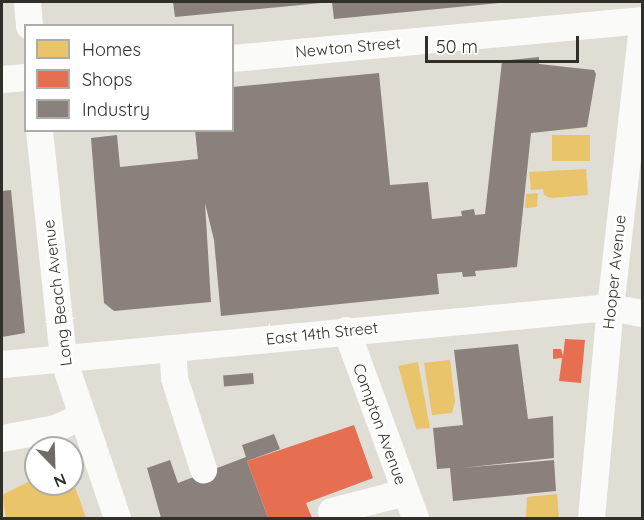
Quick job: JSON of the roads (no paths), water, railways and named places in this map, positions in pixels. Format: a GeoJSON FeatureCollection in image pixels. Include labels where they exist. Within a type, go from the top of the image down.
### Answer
{"type":"FeatureCollection","features":[{"type":"Feature","properties":{"kind":"street"},"geometry":{"type":"LineString","coordinates":[[27,2],[29,24]]}},
{"type":"Feature","properties":{"kind":"street","name":"Newton Street"},"geometry":{"type":"LineString","coordinates":[[234,58],[642,20]]}},
{"type":"Feature","properties":{"kind":"street","name":"Hooper Avenue"},"geometry":{"type":"LineString","coordinates":[[591,519],[610,307],[642,26]]}},
{"type":"Feature","properties":{"kind":"street"},"geometry":{"type":"LineString","coordinates":[[2,79],[24,77]]}},
{"type":"Feature","properties":{"kind":"street","name":"Long Beach Avenue"},"geometry":{"type":"LineString","coordinates":[[39,132],[63,359],[80,417],[117,519]]}},
{"type":"Feature","properties":{"kind":"street","name":"East 14th Street"},"geometry":{"type":"LineString","coordinates":[[2,364],[610,307],[642,313]]}},
{"type":"Feature","properties":{"kind":"street","name":"Compton Avenue"},"geometry":{"type":"LineString","coordinates":[[346,330],[415,519]]}},
{"type":"Feature","properties":{"kind":"street"},"geometry":{"type":"LineString","coordinates":[[172,348],[174,378],[202,469]]}},
{"type":"Feature","properties":{"kind":"street"},"geometry":{"type":"LineString","coordinates":[[2,438],[55,428],[80,417]]}},
{"type":"Feature","properties":{"kind":"street"},"geometry":{"type":"LineString","coordinates":[[331,511],[369,511],[405,492]]}}]}
